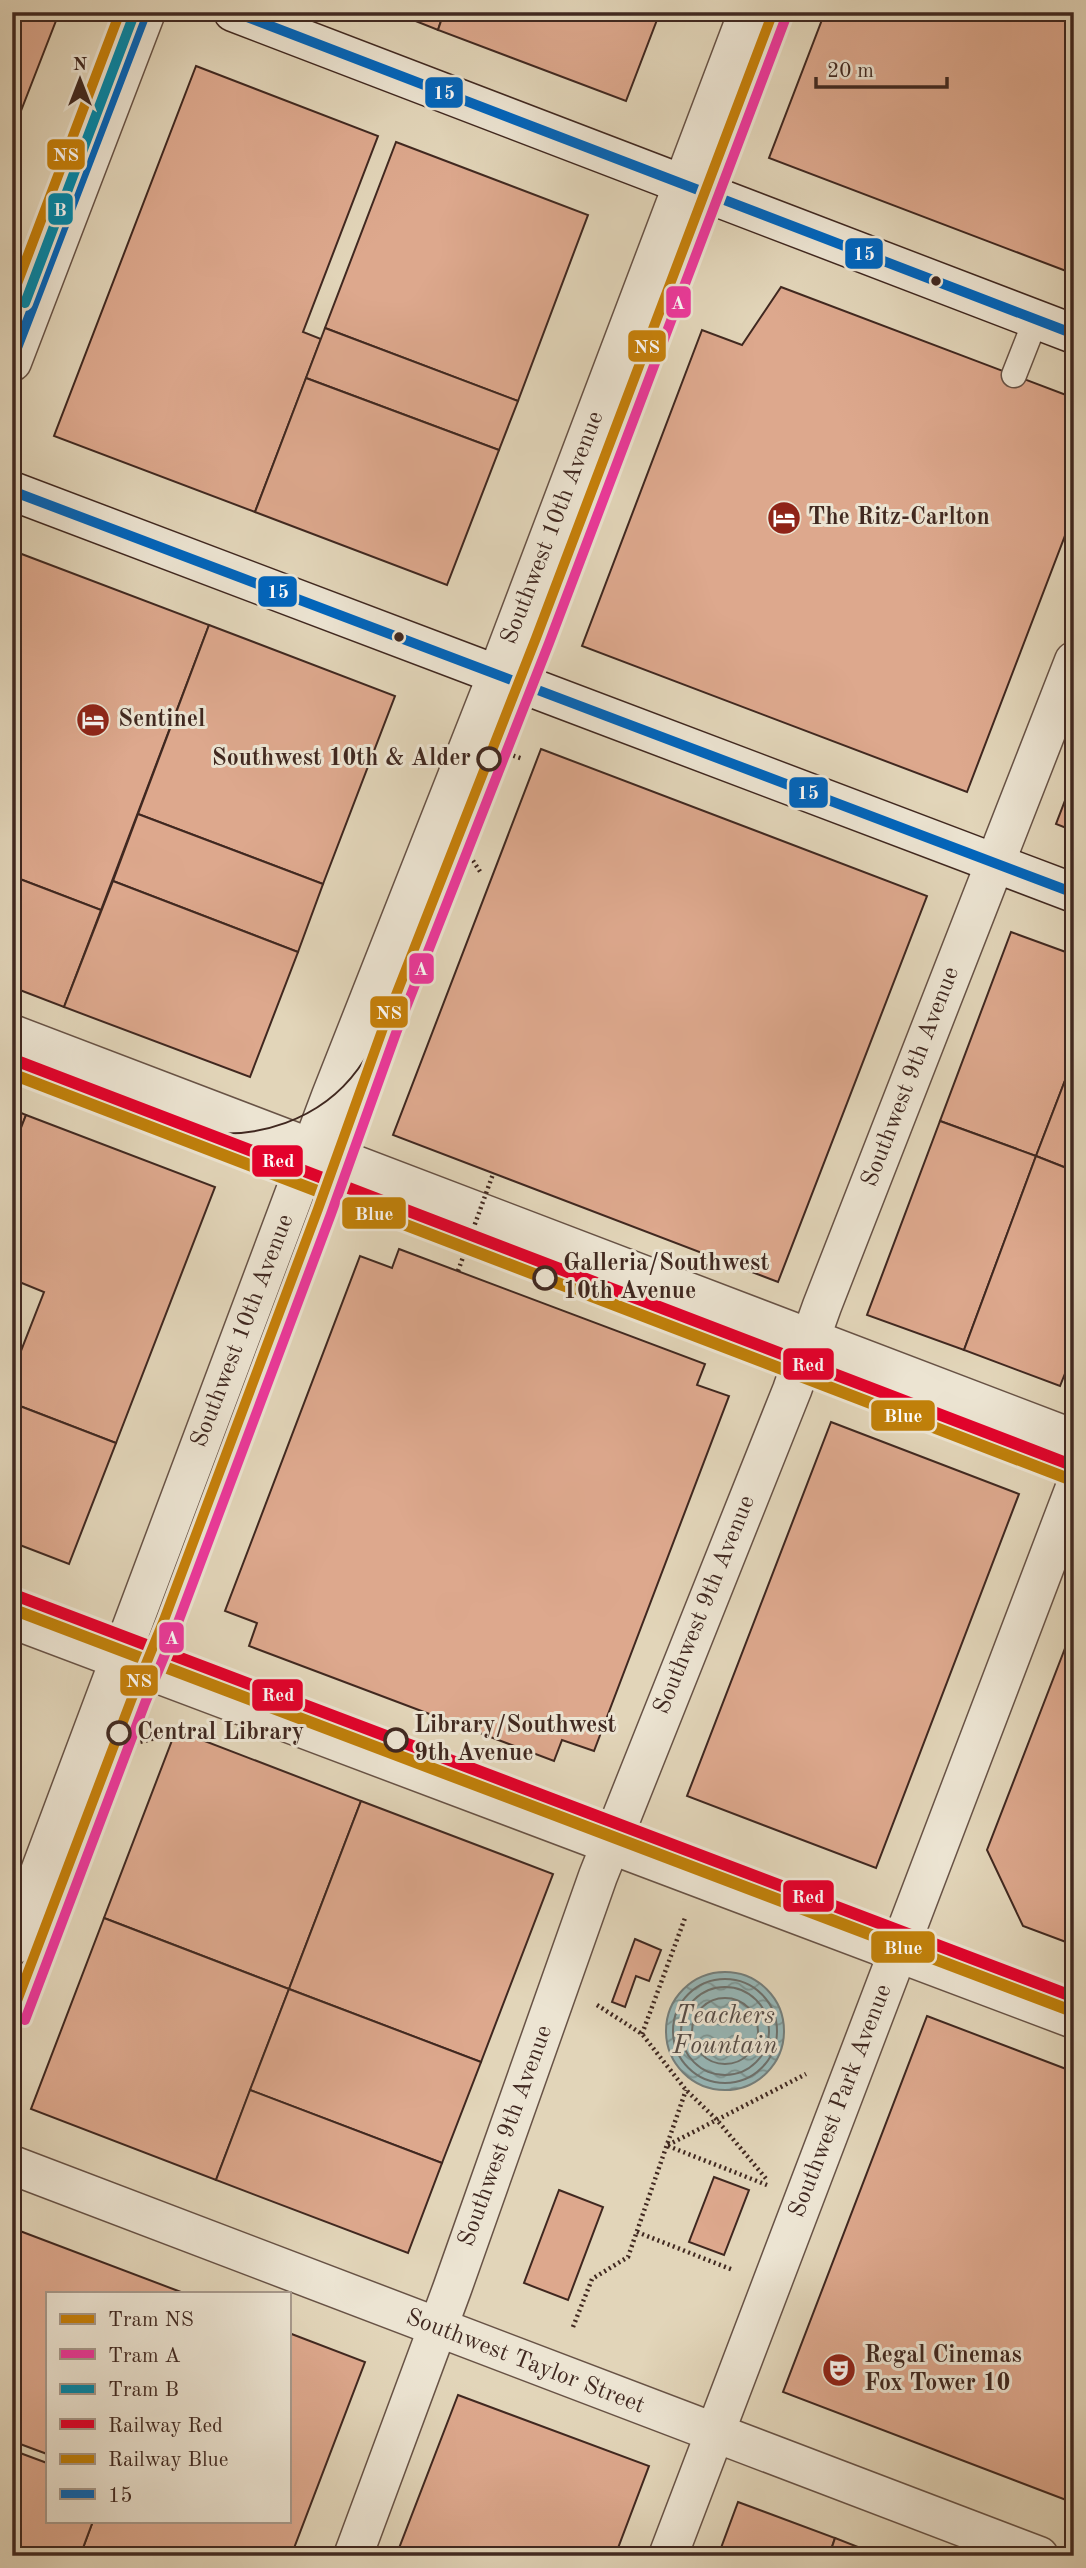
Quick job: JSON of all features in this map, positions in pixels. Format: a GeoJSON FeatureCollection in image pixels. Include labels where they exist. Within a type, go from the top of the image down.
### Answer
{"type":"FeatureCollection","features":[{"type":"Feature","properties":{"kind":"street"},"geometry":{"type":"LineString","coordinates":[[12,362],[146,12]]}},
{"type":"Feature","properties":{"kind":"street"},"geometry":{"type":"LineString","coordinates":[[233,12],[278,21],[682,185],[1074,334]]}},
{"type":"Feature","properties":{"kind":"street","name":"Southwest 10th Avenue"},"geometry":{"type":"LineString","coordinates":[[12,1945],[312,1149],[497,675],[748,12]]}},
{"type":"Feature","properties":{"kind":"street"},"geometry":{"type":"LineString","coordinates":[[12,491],[1074,893]]}},
{"type":"Feature","properties":{"kind":"street","name":"Southwest 9th Avenue"},"geometry":{"type":"LineString","coordinates":[[353,2556],[611,1843],[792,1390],[1074,661]]}},
{"type":"Feature","properties":{"kind":"street"},"geometry":{"type":"LineString","coordinates":[[12,1034],[1074,1439]]}},
{"type":"Feature","properties":{"kind":"street","name":"Southwest Park Avenue"},"geometry":{"type":"LineString","coordinates":[[668,2556],[1074,1490]]}},
{"type":"Feature","properties":{"kind":"street"},"geometry":{"type":"LineString","coordinates":[[12,1619],[1074,2019]]}},
{"type":"Feature","properties":{"kind":"street","name":"Southwest Taylor Street"},"geometry":{"type":"LineString","coordinates":[[12,2165],[1039,2556]]}},
{"type":"Feature","properties":{"kind":"lane"},"geometry":{"type":"LineString","coordinates":[[1014,375],[1036,319]]}},
{"type":"Feature","properties":{"kind":"path"},"geometry":{"type":"LineString","coordinates":[[517,757],[523,759]]}},
{"type":"Feature","properties":{"kind":"path"},"geometry":{"type":"LineString","coordinates":[[458,1271],[493,1174]]}},
{"type":"Feature","properties":{"kind":"path"},"geometry":{"type":"LineString","coordinates":[[135,1743],[156,1738]]}},
{"type":"Feature","properties":{"kind":"path"},"geometry":{"type":"LineString","coordinates":[[642,2034],[688,1910]]}},
{"type":"Feature","properties":{"kind":"path"},"geometry":{"type":"LineString","coordinates":[[595,2003],[642,2034],[686,2090],[717,2120],[773,2187],[667,2146]]}},
{"type":"Feature","properties":{"kind":"path"},"geometry":{"type":"LineString","coordinates":[[667,2146],[817,2068]]}},
{"type":"Feature","properties":{"kind":"path"},"geometry":{"type":"LineString","coordinates":[[573,2327],[592,2279],[628,2257],[686,2090]]}},
{"type":"Feature","properties":{"kind":"path"},"geometry":{"type":"LineString","coordinates":[[637,2232],[740,2272]]}},
{"type":"Feature","properties":{"kind":"water","name":"Teachers Fountain"},"geometry":{"type":"Polygon","coordinates":[[[725,1972],[748,1976],[767,1989],[780,2008],[784,2031],[780,2054],[767,2073],[748,2086],[725,2090],[702,2086],[683,2073],[670,2054],[666,2031],[670,2008],[683,1989],[702,1976],[725,1972]]]}},
{"type":"Feature","properties":{"kind":"building"},"geometry":{"type":"Polygon","coordinates":[[[12,12],[59,13],[12,134],[12,12]]]}},
{"type":"Feature","properties":{"kind":"building"},"geometry":{"type":"Polygon","coordinates":[[[393,12],[444,12],[438,30],[393,12]]]}},
{"type":"Feature","properties":{"kind":"building"},"geometry":{"type":"Polygon","coordinates":[[[444,12],[660,12],[626,101],[438,30],[444,12]]]}},
{"type":"Feature","properties":{"kind":"building"},"geometry":{"type":"Polygon","coordinates":[[[825,12],[1074,12],[1074,274],[769,158],[825,12]]]}},
{"type":"Feature","properties":{"kind":"building"},"geometry":{"type":"Polygon","coordinates":[[[196,66],[378,136],[303,332],[321,339],[255,512],[54,436],[196,66]]]}},
{"type":"Feature","properties":{"kind":"building"},"geometry":{"type":"Polygon","coordinates":[[[396,142],[588,215],[518,401],[325,328],[396,142]]]}},
{"type":"Feature","properties":{"kind":"building"},"geometry":{"type":"Polygon","coordinates":[[[781,287],[1074,398],[1074,512],[967,792],[582,646],[702,330],[742,345],[781,287]]]}},
{"type":"Feature","properties":{"kind":"building"},"geometry":{"type":"Polygon","coordinates":[[[325,328],[518,401],[499,450],[306,378],[325,328]]]}},
{"type":"Feature","properties":{"kind":"building"},"geometry":{"type":"Polygon","coordinates":[[[306,378],[499,450],[447,585],[255,512],[306,378]]]}},
{"type":"Feature","properties":{"kind":"building","name":"Sentinel"},"geometry":{"type":"Polygon","coordinates":[[[19,553],[209,625],[101,910],[12,876],[12,569],[19,553]]]}},
{"type":"Feature","properties":{"kind":"building"},"geometry":{"type":"Polygon","coordinates":[[[209,625],[395,696],[323,884],[138,814],[209,625]]]}},
{"type":"Feature","properties":{"kind":"building"},"geometry":{"type":"Polygon","coordinates":[[[541,749],[927,896],[778,1282],[393,1135],[541,749]]]}},
{"type":"Feature","properties":{"kind":"building"},"geometry":{"type":"Polygon","coordinates":[[[1074,777],[1074,831],[1056,824],[1074,777]]]}},
{"type":"Feature","properties":{"kind":"building"},"geometry":{"type":"Polygon","coordinates":[[[138,814],[323,884],[298,952],[113,881],[138,814]]]}},
{"type":"Feature","properties":{"kind":"building"},"geometry":{"type":"Polygon","coordinates":[[[12,876],[101,910],[64,1007],[12,987],[12,876]]]}},
{"type":"Feature","properties":{"kind":"building"},"geometry":{"type":"Polygon","coordinates":[[[113,881],[298,952],[250,1077],[64,1007],[113,881]]]}},
{"type":"Feature","properties":{"kind":"building"},"geometry":{"type":"Polygon","coordinates":[[[1011,932],[1074,955],[1074,1057],[1036,1156],[940,1121],[1011,932]]]}},
{"type":"Feature","properties":{"kind":"building"},"geometry":{"type":"Polygon","coordinates":[[[1074,1057],[1074,1171],[1036,1156],[1074,1057]]]}},
{"type":"Feature","properties":{"kind":"building"},"geometry":{"type":"Polygon","coordinates":[[[12,1109],[26,1115],[12,1151],[12,1109]]]}},
{"type":"Feature","properties":{"kind":"building"},"geometry":{"type":"Polygon","coordinates":[[[26,1115],[215,1187],[116,1443],[12,1403],[12,1374],[44,1292],[12,1279],[12,1151],[26,1115]]]}},
{"type":"Feature","properties":{"kind":"building"},"geometry":{"type":"Polygon","coordinates":[[[940,1121],[1036,1156],[964,1350],[867,1315],[940,1121]]]}},
{"type":"Feature","properties":{"kind":"building"},"geometry":{"type":"Polygon","coordinates":[[[1036,1156],[1074,1171],[1074,1351],[1060,1386],[964,1350],[1036,1156]]]}},
{"type":"Feature","properties":{"kind":"building"},"geometry":{"type":"Polygon","coordinates":[[[399,1249],[705,1364],[697,1385],[729,1396],[594,1751],[562,1740],[554,1761],[249,1646],[257,1623],[225,1611],[360,1256],[392,1268],[399,1249]]]}},
{"type":"Feature","properties":{"kind":"building"},"geometry":{"type":"Polygon","coordinates":[[[12,1403],[116,1443],[69,1564],[12,1542],[12,1403]]]}},
{"type":"Feature","properties":{"kind":"building"},"geometry":{"type":"Polygon","coordinates":[[[831,1422],[1019,1494],[876,1868],[687,1796],[831,1422]]]}},
{"type":"Feature","properties":{"kind":"building"},"geometry":{"type":"Polygon","coordinates":[[[1074,1625],[1074,1945],[1023,1926],[987,1850],[1074,1625]]]}},
{"type":"Feature","properties":{"kind":"building"},"geometry":{"type":"Polygon","coordinates":[[[176,1730],[361,1801],[289,1989],[104,1918],[176,1730]]]}},
{"type":"Feature","properties":{"kind":"building"},"geometry":{"type":"Polygon","coordinates":[[[361,1801],[553,1874],[481,2062],[289,1989],[361,1801]]]}},
{"type":"Feature","properties":{"kind":"building"},"geometry":{"type":"Polygon","coordinates":[[[104,1918],[289,1989],[216,2180],[31,2109],[104,1918]]]}},
{"type":"Feature","properties":{"kind":"building"},"geometry":{"type":"Polygon","coordinates":[[[635,1939],[661,1950],[649,1981],[636,1976],[625,2007],[612,2002],[635,1939]]]}},
{"type":"Feature","properties":{"kind":"building"},"geometry":{"type":"Polygon","coordinates":[[[289,1989],[481,2062],[442,2163],[250,2090],[289,1989]]]}},
{"type":"Feature","properties":{"kind":"building"},"geometry":{"type":"Polygon","coordinates":[[[927,2016],[1074,2072],[1074,2503],[783,2392],[927,2016]]]}},
{"type":"Feature","properties":{"kind":"building"},"geometry":{"type":"Polygon","coordinates":[[[250,2090],[442,2163],[408,2253],[216,2180],[250,2090]]]}},
{"type":"Feature","properties":{"kind":"building"},"geometry":{"type":"Polygon","coordinates":[[[714,2177],[749,2190],[724,2255],[689,2242],[714,2177]]]}},
{"type":"Feature","properties":{"kind":"building"},"geometry":{"type":"Polygon","coordinates":[[[559,2190],[603,2207],[568,2300],[524,2283],[559,2190]]]}},
{"type":"Feature","properties":{"kind":"building"},"geometry":{"type":"Polygon","coordinates":[[[12,2228],[181,2292],[46,2292],[46,2454],[12,2441],[12,2228]]]}},
{"type":"Feature","properties":{"kind":"building"},"geometry":{"type":"Polygon","coordinates":[[[290,2333],[365,2362],[291,2556],[80,2556],[93,2522],[290,2522],[290,2333]]]}},
{"type":"Feature","properties":{"kind":"building"},"geometry":{"type":"Polygon","coordinates":[[[458,2395],[649,2466],[615,2556],[396,2556],[458,2395]]]}},
{"type":"Feature","properties":{"kind":"building"},"geometry":{"type":"Polygon","coordinates":[[[12,2450],[46,2463],[46,2522],[93,2522],[80,2556],[12,2556],[12,2450]]]}},
{"type":"Feature","properties":{"kind":"building"},"geometry":{"type":"Polygon","coordinates":[[[738,2502],[835,2538],[829,2556],[718,2556],[738,2502]]]}},
{"type":"Feature","properties":{"kind":"building"},"geometry":{"type":"Polygon","coordinates":[[[835,2538],[881,2556],[829,2556],[835,2538]]]}},
{"type":"Feature","properties":{"kind":"tram line","name":"NS"},"geometry":{"type":"LineString","coordinates":[[12,297],[120,12]]}},
{"type":"Feature","properties":{"kind":"tram line","name":"NS"},"geometry":{"type":"LineString","coordinates":[[12,2014],[164,1620],[383,1028],[536,638],[773,12]]}},
{"type":"Feature","properties":{"kind":"tram line","name":"B"},"geometry":{"type":"LineString","coordinates":[[25,303],[133,17]]}},
{"type":"Feature","properties":{"kind":"tram line","name":"A"},"geometry":{"type":"LineString","coordinates":[[25,2020],[177,1625],[396,1033],[549,643],[786,17]]}},
{"type":"Feature","properties":{"kind":"tram line"},"geometry":{"type":"LineString","coordinates":[[196,1131],[241,1133],[286,1123],[306,1114],[343,1087],[362,1064],[383,1028]]}},
{"type":"Feature","properties":{"kind":"rail line","name":"Red"},"geometry":{"type":"LineString","coordinates":[[12,1059],[1074,1466]]}},
{"type":"Feature","properties":{"kind":"rail line","name":"Blue"},"geometry":{"type":"LineString","coordinates":[[12,1074],[1069,1479]]}},
{"type":"Feature","properties":{"kind":"rail line","name":"Red"},"geometry":{"type":"LineString","coordinates":[[12,1594],[1074,1997]]}},
{"type":"Feature","properties":{"kind":"rail line","name":"Blue"},"geometry":{"type":"LineString","coordinates":[[12,1609],[1069,2010]]}},
{"type":"Feature","properties":{"kind":"transit line","name":"15"},"geometry":{"type":"LineString","coordinates":[[12,361],[146,12]]}},
{"type":"Feature","properties":{"kind":"transit line","name":"15"},"geometry":{"type":"LineString","coordinates":[[234,12],[1074,334]]}},
{"type":"Feature","properties":{"kind":"transit line","name":"15"},"geometry":{"type":"LineString","coordinates":[[12,491],[1074,893]]}},
{"type":"Feature","properties":{"kind":"place","name":"The Ritz-Carlton"},"geometry":{"type":"Point","coordinates":[784,518]}},
{"type":"Feature","properties":{"kind":"place","name":"Sentinel"},"geometry":{"type":"Point","coordinates":[93,720]}},
{"type":"Feature","properties":{"kind":"place","name":"Southwest 10th & Alder"},"geometry":{"type":"Point","coordinates":[489,759]}},
{"type":"Feature","properties":{"kind":"place","name":"Galleria/Southwest 10th Avenue"},"geometry":{"type":"Point","coordinates":[545,1278]}},
{"type":"Feature","properties":{"kind":"place","name":"Central Library"},"geometry":{"type":"Point","coordinates":[119,1733]}},
{"type":"Feature","properties":{"kind":"place","name":"Library/Southwest 9th Avenue"},"geometry":{"type":"Point","coordinates":[396,1740]}},
{"type":"Feature","properties":{"kind":"place","name":"Regal Cinemas Fox Tower 10"},"geometry":{"type":"Point","coordinates":[839,2370]}}]}
